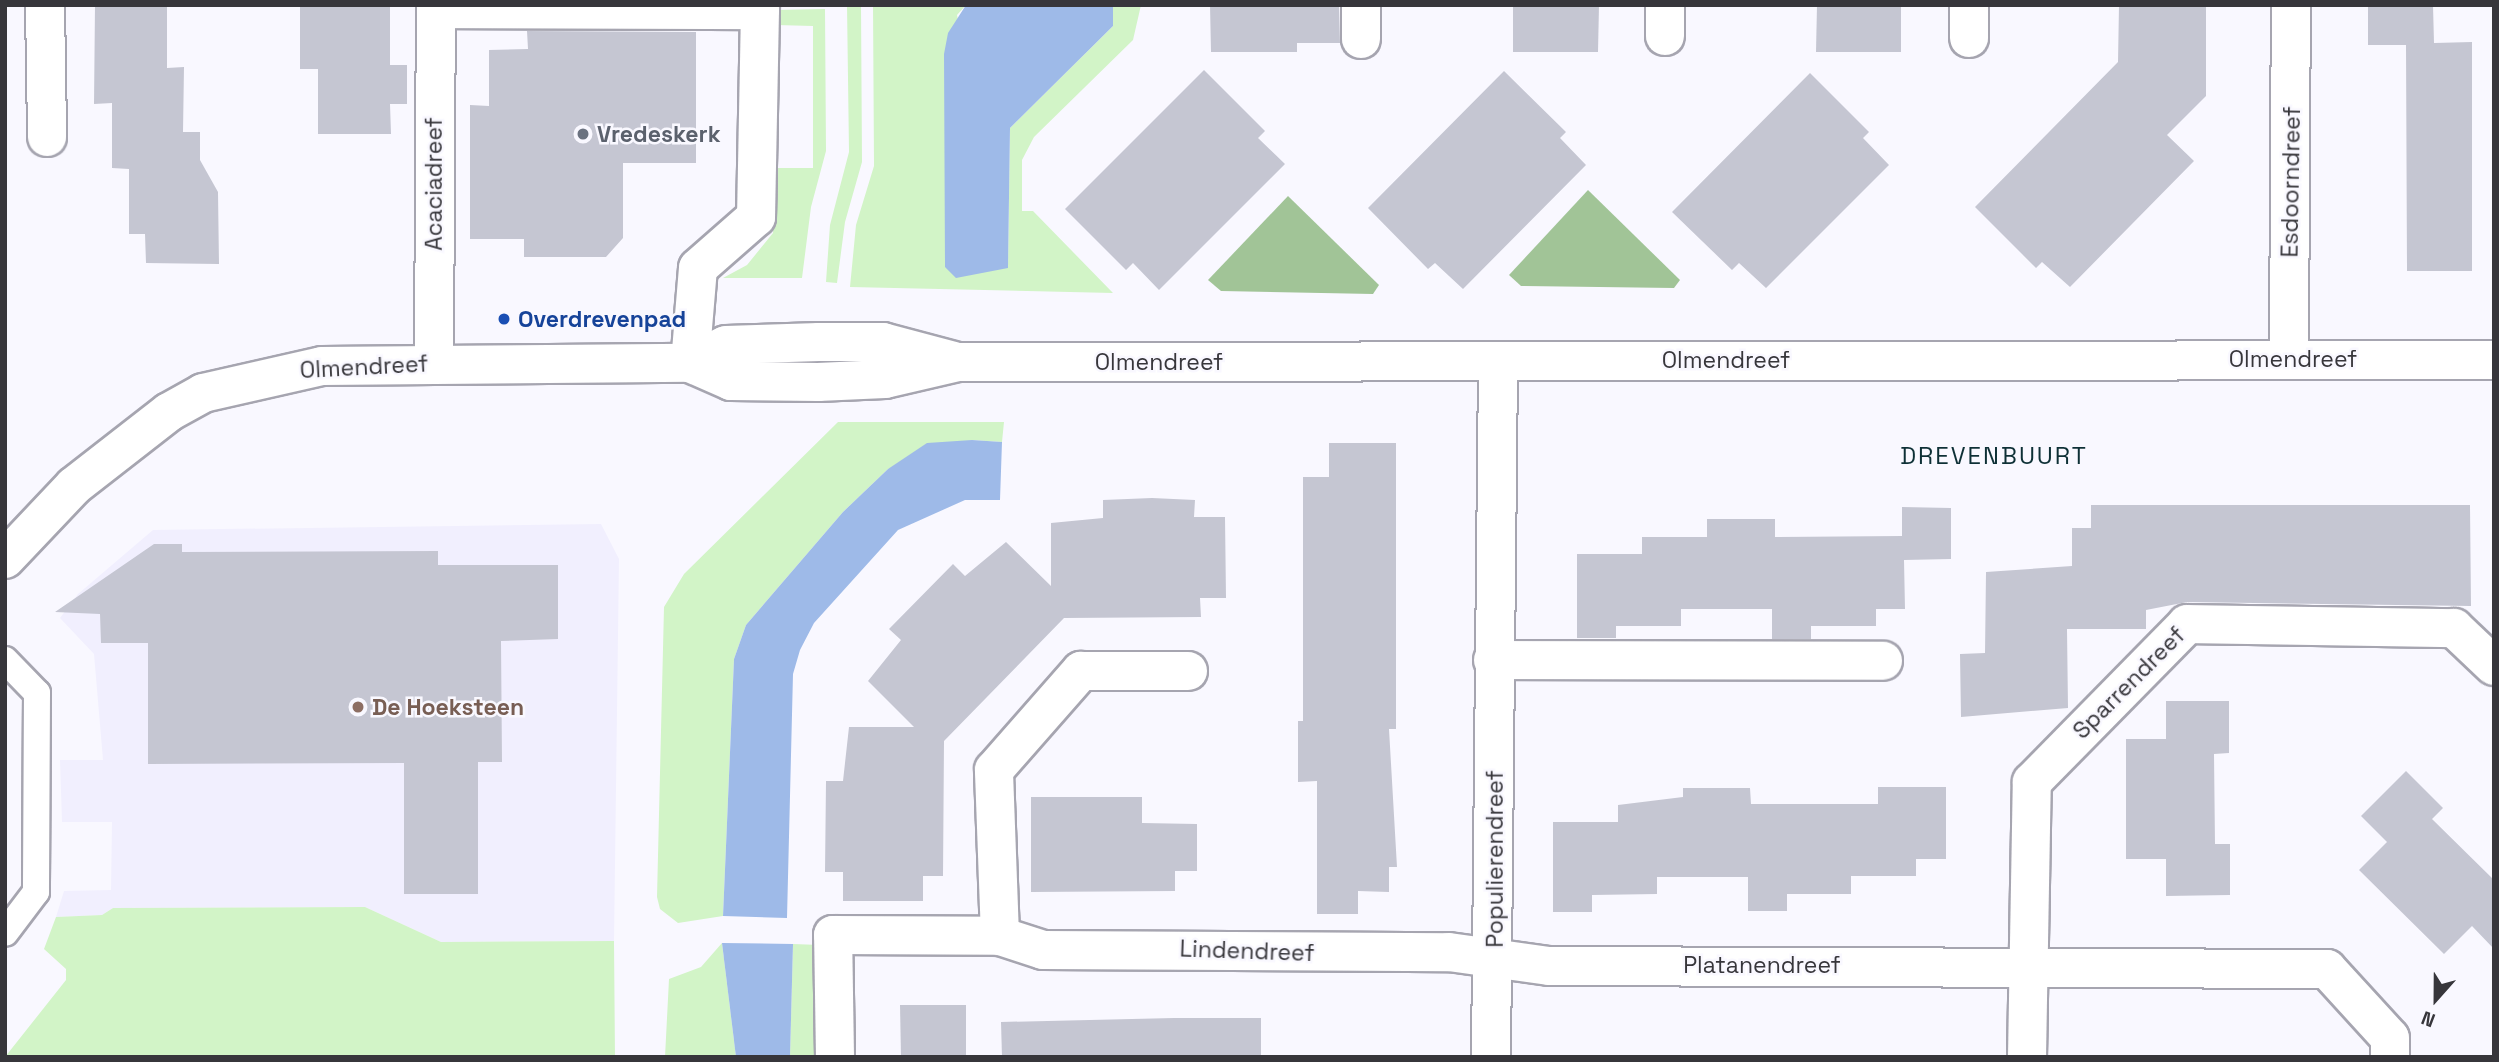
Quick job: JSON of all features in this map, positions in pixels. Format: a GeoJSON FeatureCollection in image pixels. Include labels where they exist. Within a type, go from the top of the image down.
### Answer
{"type":"FeatureCollection","features":[{"type":"Feature","properties":{"kind":"street"},"geometry":{"type":"LineString","coordinates":[[45,5],[47,137]]}},
{"type":"Feature","properties":{"kind":"street","name":"Esdoorndreef"},"geometry":{"type":"LineString","coordinates":[[2289,358],[2291,5]]}},
{"type":"Feature","properties":{"kind":"street"},"geometry":{"type":"LineString","coordinates":[[436,7],[760,10],[755,217],[698,268],[690,363]]}},
{"type":"Feature","properties":{"kind":"street","name":"Acaciadreef"},"geometry":{"type":"LineString","coordinates":[[434,363],[436,7]]}},
{"type":"Feature","properties":{"kind":"street","name":"Olmendreef"},"geometry":{"type":"LineString","coordinates":[[8,553],[138,432],[203,393],[323,366],[690,363],[726,345],[845,342],[883,342],[958,362],[2289,358],[2494,360]]}},
{"type":"Feature","properties":{"kind":"street","name":"Populierendreef"},"geometry":{"type":"LineString","coordinates":[[1491,1057],[1496,960],[1493,660],[1498,361]]}},
{"type":"Feature","properties":{"kind":"street","name":"Sparrendreef"},"geometry":{"type":"LineString","coordinates":[[2029,965],[2032,782],[2186,624],[2454,628],[2494,666]]}},
{"type":"Feature","properties":{"kind":"street"},"geometry":{"type":"LineString","coordinates":[[1493,660],[1883,661]]}},
{"type":"Feature","properties":{"kind":"street"},"geometry":{"type":"LineString","coordinates":[[1000,936],[994,770],[1081,671],[1188,671]]}},
{"type":"Feature","properties":{"kind":"street","name":"Lindendreef"},"geometry":{"type":"LineString","coordinates":[[835,1057],[833,935],[1000,936],[1043,950],[1449,952],[1496,960]]}},
{"type":"Feature","properties":{"kind":"street","name":"Platanendreef"},"geometry":{"type":"LineString","coordinates":[[1496,960],[1549,966],[2029,965],[2327,969],[2390,1038],[2390,1057]]}},
{"type":"Feature","properties":{"kind":"street"},"geometry":{"type":"LineString","coordinates":[[2027,1057],[2029,965]]}},
{"type":"Feature","properties":{"kind":"lane"},"geometry":{"type":"LineString","coordinates":[[5,660],[37,693],[36,892],[5,933]]}},
{"type":"Feature","properties":{"kind":"shaded area","name":"De Hoeksteen"},"geometry":{"type":"Polygon","coordinates":[[[601,524],[619,559],[614,941],[441,942],[365,907],[113,908],[102,915],[56,917],[64,891],[111,890],[112,822],[62,822],[60,760],[103,760],[94,654],[60,618],[78,594],[153,530],[601,524]]]}},
{"type":"Feature","properties":{"kind":"green space"},"geometry":{"type":"Polygon","coordinates":[[[847,5],[861,5],[862,162],[845,222],[837,283],[826,282],[830,225],[849,152],[847,5]]]}},
{"type":"Feature","properties":{"kind":"green space"},"geometry":{"type":"Polygon","coordinates":[[[873,5],[966,5],[957,15],[1008,268],[1010,128],[1113,26],[1113,5],[1141,5],[1133,40],[1034,137],[1022,160],[1022,211],[1033,211],[1113,293],[850,287],[856,225],[874,166],[873,5]]]}},
{"type":"Feature","properties":{"kind":"green space"},"geometry":{"type":"Polygon","coordinates":[[[825,9],[826,151],[811,207],[802,278],[723,278],[747,265],[773,233],[778,168],[813,168],[813,26],[776,25],[776,10],[825,9]]]}},
{"type":"Feature","properties":{"kind":"green space"},"geometry":{"type":"Polygon","coordinates":[[[1588,190],[1680,280],[1674,288],[1521,286],[1509,275],[1588,190]]]}},
{"type":"Feature","properties":{"kind":"green space"},"geometry":{"type":"Polygon","coordinates":[[[1288,196],[1379,285],[1373,294],[1221,291],[1208,280],[1288,196]]]}},
{"type":"Feature","properties":{"kind":"green space"},"geometry":{"type":"Polygon","coordinates":[[[838,422],[1004,422],[1002,442],[972,440],[888,469],[843,512],[746,625],[734,659],[723,916],[678,923],[660,909],[657,897],[664,607],[684,574],[838,422]]]}},
{"type":"Feature","properties":{"kind":"green space"},"geometry":{"type":"Polygon","coordinates":[[[365,907],[441,942],[614,941],[615,1057],[5,1057],[66,980],[66,969],[44,949],[56,917],[102,915],[113,908],[365,907]]]}},
{"type":"Feature","properties":{"kind":"green space"},"geometry":{"type":"Polygon","coordinates":[[[722,943],[736,1057],[665,1057],[669,979],[701,967],[722,943]]]}},
{"type":"Feature","properties":{"kind":"green space"},"geometry":{"type":"Polygon","coordinates":[[[793,944],[820,945],[820,1057],[790,1057],[793,944]]]}},
{"type":"Feature","properties":{"kind":"water"},"geometry":{"type":"Polygon","coordinates":[[[966,5],[1113,5],[1113,26],[1010,128],[1008,268],[956,278],[945,267],[944,54],[948,33],[966,5]]]}},
{"type":"Feature","properties":{"kind":"water"},"geometry":{"type":"Polygon","coordinates":[[[972,440],[1002,442],[1000,500],[965,500],[898,530],[814,623],[800,650],[793,674],[787,918],[723,916],[734,659],[746,625],[843,512],[888,469],[927,443],[972,440]]]}},
{"type":"Feature","properties":{"kind":"water"},"geometry":{"type":"Polygon","coordinates":[[[722,943],[793,944],[790,1057],[736,1057],[722,943]]]}},
{"type":"Feature","properties":{"kind":"building"},"geometry":{"type":"Polygon","coordinates":[[[95,5],[167,5],[167,68],[184,67],[183,132],[200,132],[200,160],[218,192],[219,264],[146,263],[145,234],[129,234],[129,169],[112,168],[112,103],[94,104],[95,5]]]}},
{"type":"Feature","properties":{"kind":"building"},"geometry":{"type":"Polygon","coordinates":[[[300,5],[390,5],[390,65],[407,65],[407,104],[390,104],[391,134],[318,134],[318,69],[300,69],[300,5]]]}},
{"type":"Feature","properties":{"kind":"building"},"geometry":{"type":"Polygon","coordinates":[[[1210,5],[1339,5],[1340,43],[1297,43],[1297,52],[1211,52],[1210,5]]]}},
{"type":"Feature","properties":{"kind":"building"},"geometry":{"type":"Polygon","coordinates":[[[1513,5],[1599,5],[1598,52],[1513,52],[1513,5]]]}},
{"type":"Feature","properties":{"kind":"building"},"geometry":{"type":"Polygon","coordinates":[[[1817,5],[1901,5],[1901,52],[1816,52],[1817,5]]]}},
{"type":"Feature","properties":{"kind":"building"},"geometry":{"type":"Polygon","coordinates":[[[2119,5],[2206,5],[2206,96],[2167,135],[2194,161],[2070,287],[2042,262],[2036,268],[1975,207],[2118,62],[2119,5]]]}},
{"type":"Feature","properties":{"kind":"building"},"geometry":{"type":"Polygon","coordinates":[[[2368,5],[2433,5],[2434,43],[2472,42],[2472,271],[2407,271],[2406,45],[2368,45],[2368,5]]]}},
{"type":"Feature","properties":{"kind":"building","name":"Vredeskerk"},"geometry":{"type":"Polygon","coordinates":[[[527,31],[696,32],[696,163],[623,163],[623,238],[606,257],[524,257],[524,239],[470,239],[470,105],[489,106],[489,50],[528,49],[527,31]]]}},
{"type":"Feature","properties":{"kind":"building"},"geometry":{"type":"Polygon","coordinates":[[[1204,70],[1265,131],[1258,138],[1285,164],[1159,290],[1133,263],[1126,270],[1065,209],[1204,70]]]}},
{"type":"Feature","properties":{"kind":"building"},"geometry":{"type":"Polygon","coordinates":[[[1504,71],[1566,132],[1560,138],[1586,165],[1463,289],[1435,263],[1428,269],[1368,208],[1504,71]]]}},
{"type":"Feature","properties":{"kind":"building"},"geometry":{"type":"Polygon","coordinates":[[[1810,73],[1869,132],[1863,138],[1889,165],[1766,288],[1739,263],[1732,270],[1672,212],[1810,73]]]}},
{"type":"Feature","properties":{"kind":"building"},"geometry":{"type":"Polygon","coordinates":[[[1329,443],[1396,443],[1396,729],[1389,729],[1397,867],[1389,867],[1389,892],[1358,891],[1358,914],[1317,914],[1317,781],[1298,782],[1298,721],[1303,721],[1303,477],[1329,477],[1329,443]]]}},
{"type":"Feature","properties":{"kind":"building"},"geometry":{"type":"Polygon","coordinates":[[[1103,500],[1195,500],[1194,517],[1225,517],[1226,598],[1200,598],[1201,617],[1064,618],[944,741],[943,876],[923,876],[923,901],[843,901],[843,872],[825,872],[826,781],[843,781],[849,727],[914,727],[868,681],[901,640],[889,629],[953,564],[965,576],[1006,542],[1051,586],[1051,523],[1103,518],[1103,500]]]}},
{"type":"Feature","properties":{"kind":"building"},"geometry":{"type":"Polygon","coordinates":[[[2091,505],[2470,505],[2471,606],[2187,602],[2146,610],[2146,629],[2067,629],[2068,708],[1961,717],[1960,654],[1985,653],[1986,572],[2072,566],[2072,528],[2091,528],[2091,505]]]}},
{"type":"Feature","properties":{"kind":"building"},"geometry":{"type":"Polygon","coordinates":[[[1902,507],[1951,508],[1951,559],[1904,560],[1905,609],[1876,609],[1876,626],[1811,626],[1811,639],[1772,639],[1772,609],[1681,609],[1681,626],[1616,626],[1616,638],[1577,638],[1577,554],[1642,554],[1642,537],[1707,537],[1707,519],[1775,519],[1775,537],[1902,536],[1902,507]]]}},
{"type":"Feature","properties":{"kind":"building"},"geometry":{"type":"Polygon","coordinates":[[[154,544],[182,544],[182,552],[438,551],[438,565],[558,565],[558,639],[501,641],[502,762],[478,762],[478,894],[404,894],[404,763],[148,764],[148,643],[101,643],[100,614],[55,612],[154,544]]]}},
{"type":"Feature","properties":{"kind":"building"},"geometry":{"type":"Polygon","coordinates":[[[2166,701],[2229,701],[2229,753],[2214,754],[2215,844],[2230,844],[2230,895],[2166,896],[2166,859],[2126,859],[2126,739],[2166,739],[2166,701]]]}},
{"type":"Feature","properties":{"kind":"building"},"geometry":{"type":"Polygon","coordinates":[[[2406,771],[2443,808],[2432,819],[2494,880],[2494,949],[2472,926],[2444,954],[2359,870],[2387,842],[2361,816],[2406,771]]]}},
{"type":"Feature","properties":{"kind":"building"},"geometry":{"type":"Polygon","coordinates":[[[1878,787],[1946,787],[1946,859],[1916,859],[1916,876],[1851,876],[1851,894],[1787,894],[1787,911],[1748,911],[1748,877],[1657,877],[1657,894],[1592,895],[1592,912],[1553,912],[1553,822],[1618,822],[1618,805],[1683,797],[1683,788],[1750,788],[1751,804],[1878,804],[1878,787]]]}},
{"type":"Feature","properties":{"kind":"building"},"geometry":{"type":"Polygon","coordinates":[[[1031,797],[1142,797],[1142,823],[1197,824],[1197,871],[1175,871],[1175,891],[1031,892],[1031,797]]]}},
{"type":"Feature","properties":{"kind":"building"},"geometry":{"type":"Polygon","coordinates":[[[900,1005],[966,1005],[966,1057],[901,1057],[900,1005]]]}},
{"type":"Feature","properties":{"kind":"building"},"geometry":{"type":"Polygon","coordinates":[[[1261,1018],[1261,1057],[1002,1057],[1001,1022],[1261,1018]]]}},
{"type":"Feature","properties":{"kind":"place","name":"Vredeskerk"},"geometry":{"type":"Point","coordinates":[583,134]}},
{"type":"Feature","properties":{"kind":"place","name":"Overdrevenpad"},"geometry":{"type":"Point","coordinates":[504,319]}},
{"type":"Feature","properties":{"kind":"place","name":"De Hoeksteen"},"geometry":{"type":"Point","coordinates":[358,707]}},
{"type":"Feature","properties":{"kind":"district","name":"DREVENBUURT"},"geometry":{"type":"Point","coordinates":[1994,456]}}]}
